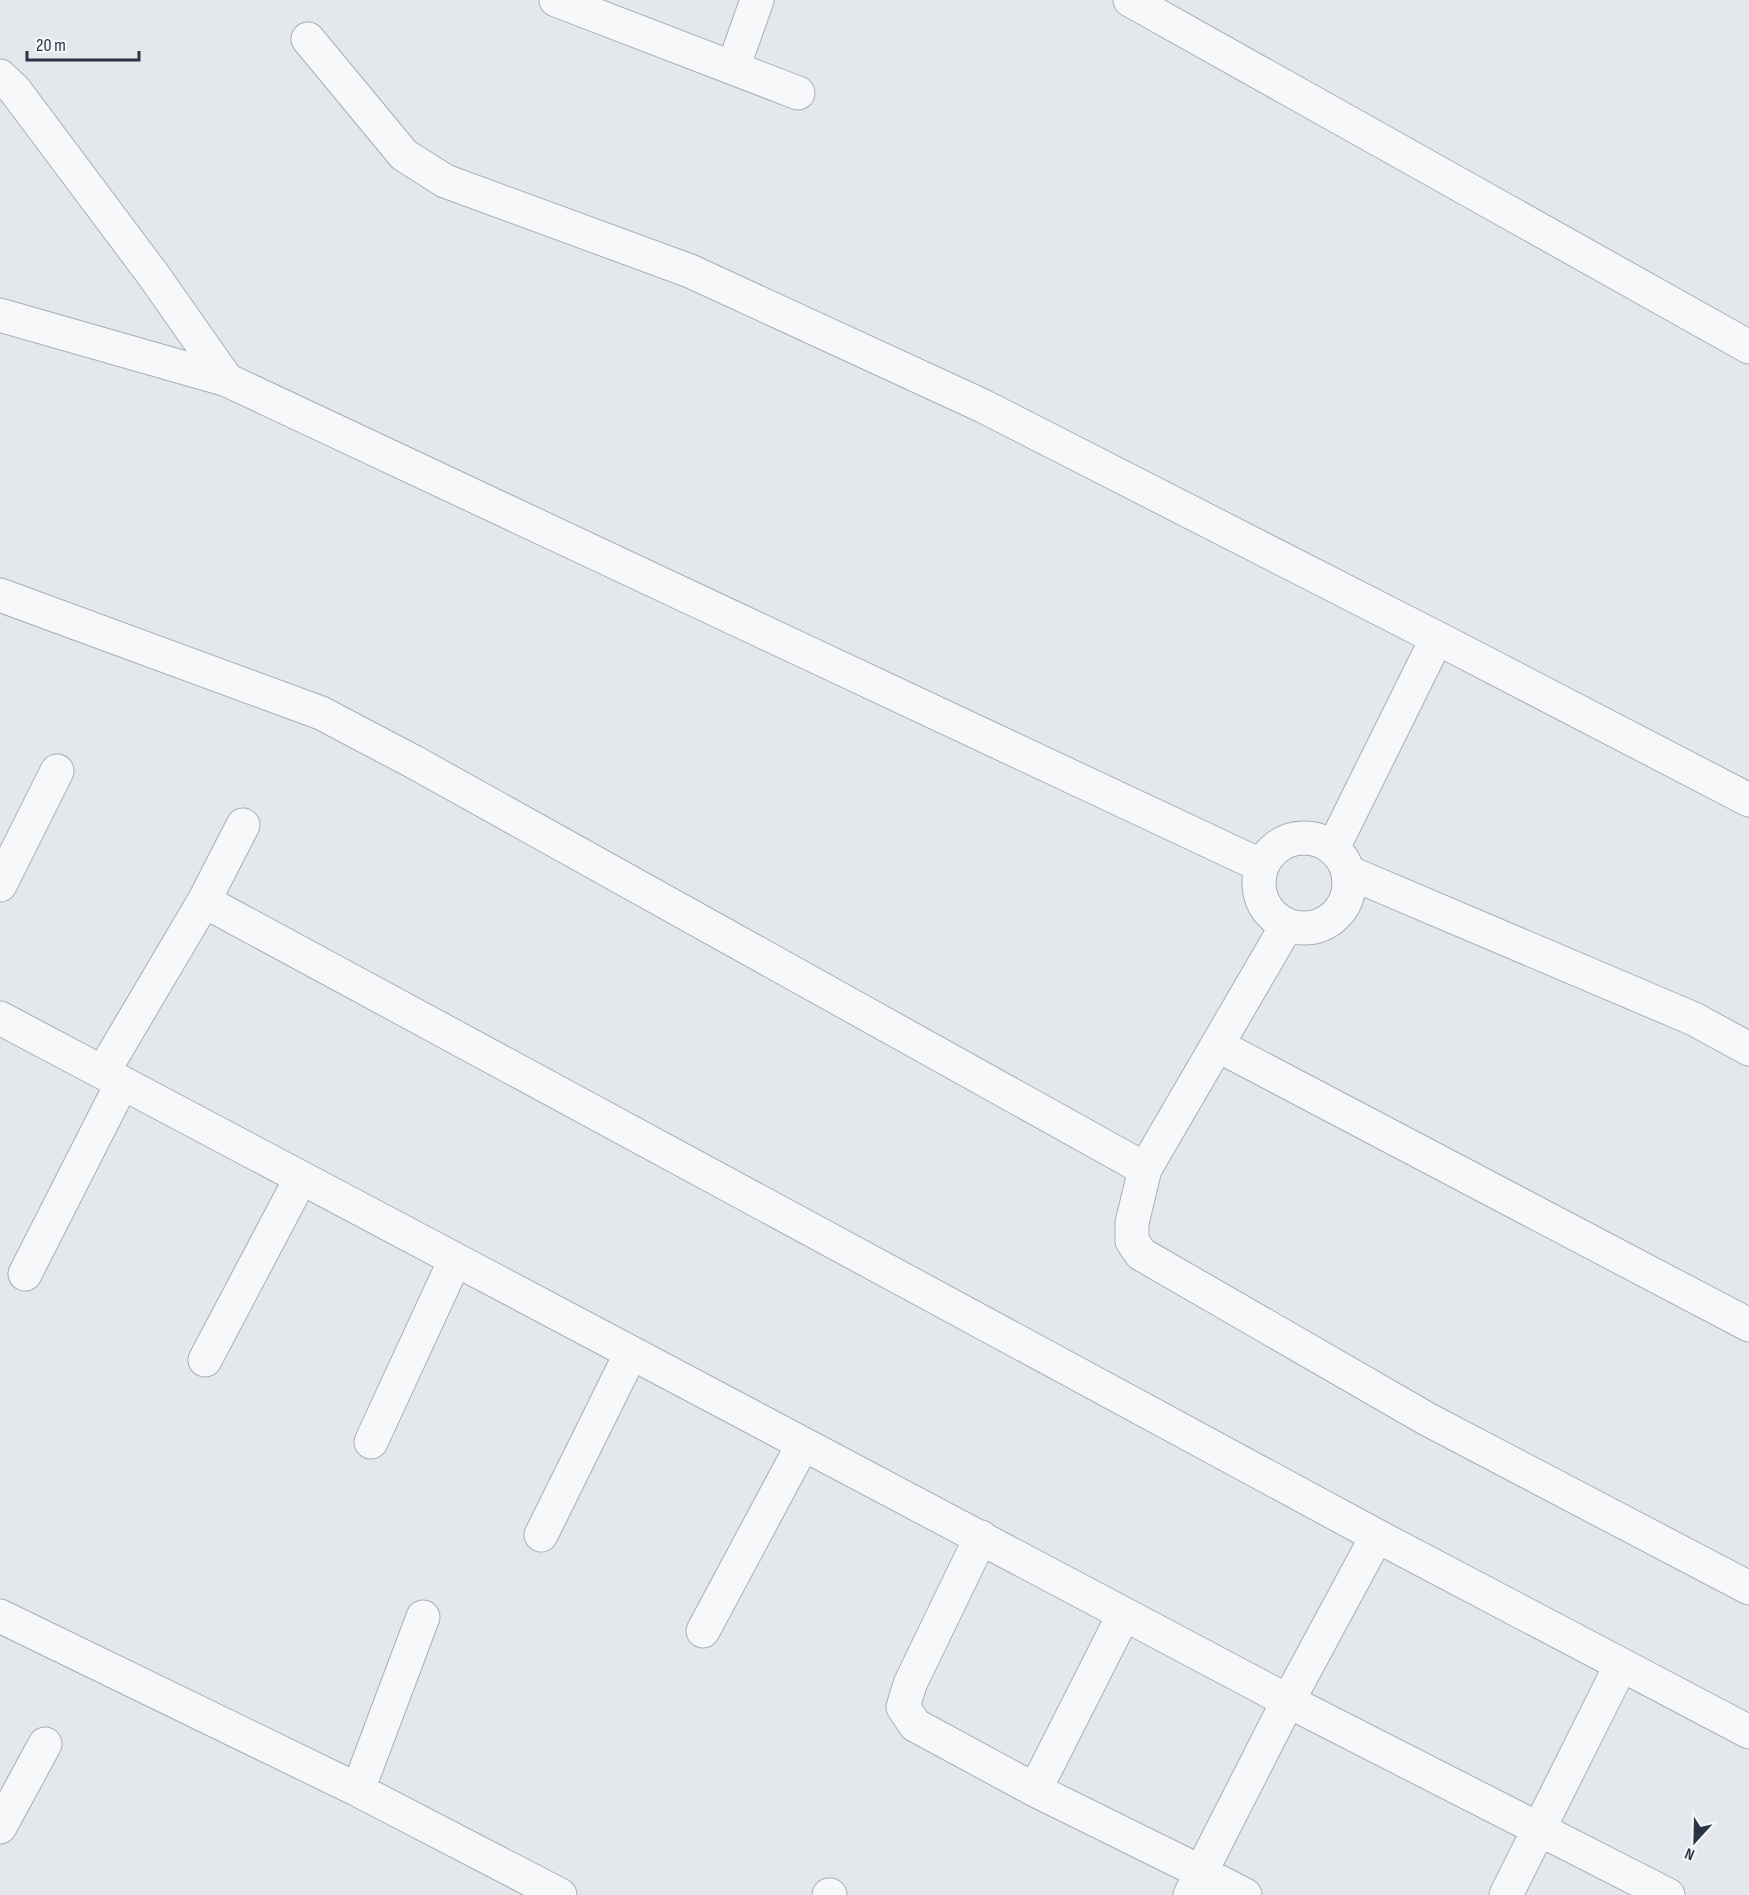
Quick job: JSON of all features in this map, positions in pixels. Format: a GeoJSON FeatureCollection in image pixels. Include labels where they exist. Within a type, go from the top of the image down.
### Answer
{"type":"FeatureCollection","features":[{"type":"Feature","properties":{"kind":"street"},"geometry":{"type":"LineString","coordinates":[[556,0],[612,10],[733,68],[798,93]]}},
{"type":"Feature","properties":{"kind":"street"},"geometry":{"type":"LineString","coordinates":[[733,68],[757,0]]}},
{"type":"Feature","properties":{"kind":"street"},"geometry":{"type":"LineString","coordinates":[[1130,0],[1749,347]]}},
{"type":"Feature","properties":{"kind":"street"},"geometry":{"type":"LineString","coordinates":[[308,39],[404,155],[445,181],[690,272],[972,401],[1319,576],[1749,800]]}},
{"type":"Feature","properties":{"kind":"street"},"geometry":{"type":"LineString","coordinates":[[0,76],[21,98],[154,276],[227,380]]}},
{"type":"Feature","properties":{"kind":"street"},"geometry":{"type":"LineString","coordinates":[[0,315],[227,380],[1262,866]]}},
{"type":"Feature","properties":{"kind":"street"},"geometry":{"type":"LineString","coordinates":[[0,595],[321,713],[424,767],[1145,1169]]}},
{"type":"Feature","properties":{"kind":"street"},"geometry":{"type":"LineString","coordinates":[[1437,638],[1341,860],[1349,886],[1347,900],[1328,922],[1315,927],[1301,928],[1287,925],[1275,918],[1266,907],[1260,894],[1258,880],[1269,854],[1280,845],[1293,839],[1307,838],[1321,841],[1341,860],[1694,1019],[1749,1049]]}},
{"type":"Feature","properties":{"kind":"street"},"geometry":{"type":"LineString","coordinates":[[0,885],[57,771]]}},
{"type":"Feature","properties":{"kind":"street"},"geometry":{"type":"LineString","coordinates":[[25,1274],[112,1078],[243,825]]}},
{"type":"Feature","properties":{"kind":"street"},"geometry":{"type":"LineString","coordinates":[[204,901],[1377,1536],[1749,1732]]}},
{"type":"Feature","properties":{"kind":"street"},"geometry":{"type":"LineString","coordinates":[[1287,925],[1145,1169],[1132,1223],[1132,1241],[1141,1254],[1427,1419],[1749,1588]]}},
{"type":"Feature","properties":{"kind":"street"},"geometry":{"type":"LineString","coordinates":[[0,1018],[1288,1701],[1668,1895]]}},
{"type":"Feature","properties":{"kind":"street"},"geometry":{"type":"LineString","coordinates":[[1217,1045],[1749,1325]]}},
{"type":"Feature","properties":{"kind":"street"},"geometry":{"type":"LineString","coordinates":[[206,1360],[301,1178]]}},
{"type":"Feature","properties":{"kind":"street"},"geometry":{"type":"LineString","coordinates":[[371,1442],[455,1260]]}},
{"type":"Feature","properties":{"kind":"street"},"geometry":{"type":"LineString","coordinates":[[541,1535],[631,1353]]}},
{"type":"Feature","properties":{"kind":"street"},"geometry":{"type":"LineString","coordinates":[[703,1630],[803,1444]]}},
{"type":"Feature","properties":{"kind":"street"},"geometry":{"type":"LineString","coordinates":[[1196,1884],[1288,1701],[1377,1536]]}},
{"type":"Feature","properties":{"kind":"street"},"geometry":{"type":"LineString","coordinates":[[981,1537],[910,1684],[903,1707],[915,1725],[1035,1790],[1196,1884],[1245,1895]]}},
{"type":"Feature","properties":{"kind":"street"},"geometry":{"type":"LineString","coordinates":[[1035,1790],[1124,1614]]}},
{"type":"Feature","properties":{"kind":"street"},"geometry":{"type":"LineString","coordinates":[[0,1616],[358,1790],[560,1895]]}},
{"type":"Feature","properties":{"kind":"street"},"geometry":{"type":"LineString","coordinates":[[358,1790],[423,1617]]}},
{"type":"Feature","properties":{"kind":"street"},"geometry":{"type":"LineString","coordinates":[[1506,1895],[1621,1665]]}},
{"type":"Feature","properties":{"kind":"street"},"geometry":{"type":"LineString","coordinates":[[0,1827],[45,1744]]}}]}
